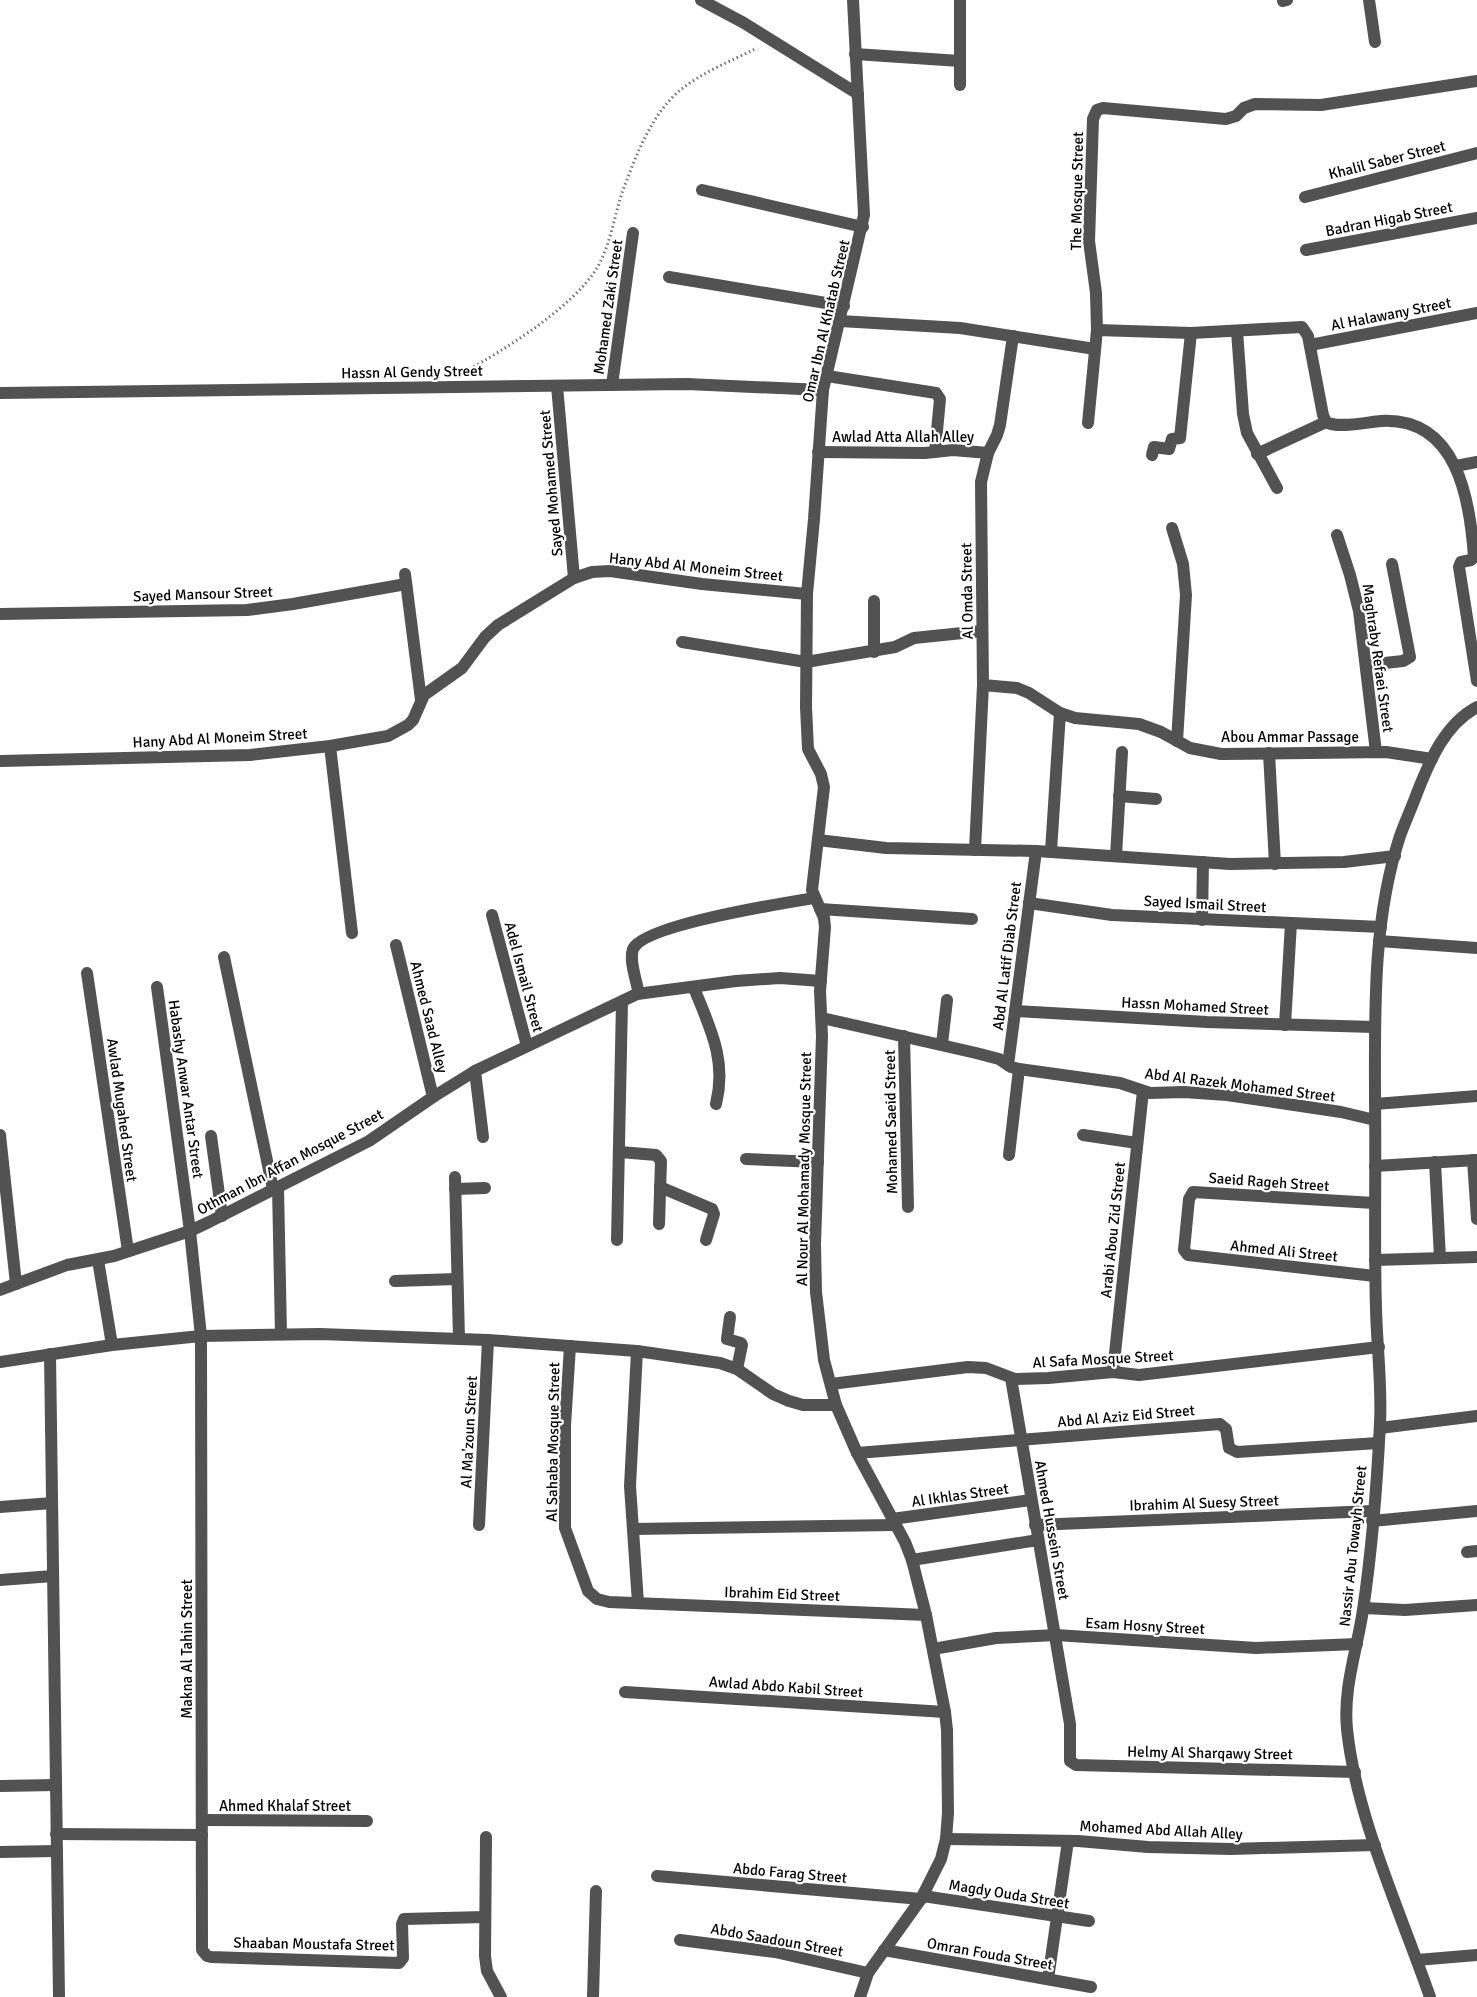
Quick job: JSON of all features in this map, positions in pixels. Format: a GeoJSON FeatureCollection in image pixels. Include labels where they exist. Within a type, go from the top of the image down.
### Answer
{"type":"FeatureCollection","features":[{"type":"Feature","properties":{"kind":"street"},"geometry":{"type":"LineString","coordinates":[[701,0],[858,94]]}},
{"type":"Feature","properties":{"kind":"street","name":"Omar Ibn Al Khatab Street"},"geometry":{"type":"LineString","coordinates":[[806,662],[807,594],[823,390],[863,227],[864,186],[853,0]]}},
{"type":"Feature","properties":{"kind":"street"},"geometry":{"type":"LineString","coordinates":[[960,0],[960,85]]}},
{"type":"Feature","properties":{"kind":"street"},"geometry":{"type":"LineString","coordinates":[[1369,0],[1375,42]]}},
{"type":"Feature","properties":{"kind":"street"},"geometry":{"type":"LineString","coordinates":[[855,54],[960,61]]}},
{"type":"Feature","properties":{"kind":"street","name":"The Mosque Street"},"geometry":{"type":"LineString","coordinates":[[1088,423],[1097,330],[1096,293],[1089,241],[1093,116],[1097,110],[1103,108],[1227,119],[1255,104],[1321,105],[1477,81]]}},
{"type":"Feature","properties":{"kind":"street","name":"Khalil Saber Street"},"geometry":{"type":"LineString","coordinates":[[1305,197],[1477,153]]}},
{"type":"Feature","properties":{"kind":"street"},"geometry":{"type":"LineString","coordinates":[[702,190],[863,227]]}},
{"type":"Feature","properties":{"kind":"street","name":"Badran Higab Street"},"geometry":{"type":"LineString","coordinates":[[1306,250],[1477,218]]}},
{"type":"Feature","properties":{"kind":"street","name":"Mohamed Zaki Street"},"geometry":{"type":"LineString","coordinates":[[612,385],[633,233]]}},
{"type":"Feature","properties":{"kind":"street"},"geometry":{"type":"LineString","coordinates":[[669,277],[844,306]]}},
{"type":"Feature","properties":{"kind":"street","name":"Al Halawany Street"},"geometry":{"type":"LineString","coordinates":[[1310,345],[1477,313]]}},
{"type":"Feature","properties":{"kind":"street"},"geometry":{"type":"LineString","coordinates":[[840,321],[960,328],[1095,349]]}},
{"type":"Feature","properties":{"kind":"street"},"geometry":{"type":"LineString","coordinates":[[1097,330],[1191,333],[1298,326],[1307,332],[1326,422]]}},
{"type":"Feature","properties":{"kind":"street"},"geometry":{"type":"LineString","coordinates":[[1237,330],[1243,414],[1247,433],[1277,488]]}},
{"type":"Feature","properties":{"kind":"street"},"geometry":{"type":"LineString","coordinates":[[1152,455],[1154,447],[1169,449],[1172,439],[1180,438],[1191,333]]}},
{"type":"Feature","properties":{"kind":"street","name":"Al Omda Street"},"geometry":{"type":"LineString","coordinates":[[975,850],[983,685],[981,482],[988,453],[998,435],[1013,336]]}},
{"type":"Feature","properties":{"kind":"street"},"geometry":{"type":"LineString","coordinates":[[827,376],[936,393],[940,403],[935,452]]}},
{"type":"Feature","properties":{"kind":"street","name":"Hassn Al Gendy Street"},"geometry":{"type":"LineString","coordinates":[[0,393],[687,384],[823,390]]}},
{"type":"Feature","properties":{"kind":"street","name":"Sayed Mohamed Street"},"geometry":{"type":"LineString","coordinates":[[557,386],[574,578]]}},
{"type":"Feature","properties":{"kind":"street"},"geometry":{"type":"LineString","coordinates":[[1257,454],[1326,422],[1336,425],[1384,421],[1412,425],[1436,439],[1456,466],[1474,528],[1474,557],[1461,562],[1459,567],[1477,681]]}},
{"type":"Feature","properties":{"kind":"street","name":"Awlad Atta Allah Alley"},"geometry":{"type":"LineString","coordinates":[[818,452],[953,450],[988,453]]}},
{"type":"Feature","properties":{"kind":"street"},"geometry":{"type":"LineString","coordinates":[[1456,466],[1477,462]]}},
{"type":"Feature","properties":{"kind":"street"},"geometry":{"type":"LineString","coordinates":[[1172,528],[1183,564],[1186,595],[1177,741]]}},
{"type":"Feature","properties":{"kind":"street","name":"Maghraby Refaei Street"},"geometry":{"type":"LineString","coordinates":[[1336,535],[1355,593],[1376,752]]}},
{"type":"Feature","properties":{"kind":"street"},"geometry":{"type":"LineString","coordinates":[[1366,665],[1403,662],[1410,657],[1392,564]]}},
{"type":"Feature","properties":{"kind":"street","name":"Hany Abd Al Moneim Street"},"geometry":{"type":"LineString","coordinates":[[0,761],[250,754],[330,746],[388,736],[413,720],[421,700],[429,690],[462,668],[485,637],[498,625],[574,578],[592,572],[610,571],[702,584],[807,594]]}},
{"type":"Feature","properties":{"kind":"street","name":"Sayed Mansour Street"},"geometry":{"type":"LineString","coordinates":[[0,614],[247,610],[293,604],[405,579],[421,700]]}},
{"type":"Feature","properties":{"kind":"street"},"geometry":{"type":"LineString","coordinates":[[874,601],[874,652]]}},
{"type":"Feature","properties":{"kind":"street"},"geometry":{"type":"LineString","coordinates":[[682,642],[806,662],[874,652],[895,647],[914,638],[982,631]]}},
{"type":"Feature","properties":{"kind":"street","name":"Al Nour Al Mohamady Mosque Street"},"geometry":{"type":"LineString","coordinates":[[806,662],[808,749],[821,774],[824,787],[812,890],[825,927],[821,981],[816,1292],[824,1360],[836,1405],[857,1453],[912,1560],[926,1615],[945,1712],[948,1813],[946,1839],[941,1859],[922,1898],[868,1973],[860,1997]]}},
{"type":"Feature","properties":{"kind":"street","name":"Abou Ammar Passage"},"geometry":{"type":"LineString","coordinates":[[983,685],[1017,688],[1060,713],[1075,718],[1139,724],[1161,732],[1190,748],[1212,753],[1376,752],[1403,753],[1432,759]]}},
{"type":"Feature","properties":{"kind":"street","name":"Nassir Abu Towayh Street"},"geometry":{"type":"LineString","coordinates":[[1430,1997],[1375,1845],[1349,1746],[1346,1705],[1348,1683],[1364,1608],[1380,1428],[1381,1385],[1374,1203],[1374,1027],[1379,941],[1400,837],[1432,759],[1457,720],[1477,706]]}},
{"type":"Feature","properties":{"kind":"street"},"geometry":{"type":"LineString","coordinates":[[1051,851],[1060,713]]}},
{"type":"Feature","properties":{"kind":"street"},"geometry":{"type":"LineString","coordinates":[[330,746],[352,933]]}},
{"type":"Feature","properties":{"kind":"street"},"geometry":{"type":"LineString","coordinates":[[1116,856],[1122,752]]}},
{"type":"Feature","properties":{"kind":"street"},"geometry":{"type":"LineString","coordinates":[[1269,753],[1275,864]]}},
{"type":"Feature","properties":{"kind":"street"},"geometry":{"type":"LineString","coordinates":[[1119,796],[1156,799]]}},
{"type":"Feature","properties":{"kind":"street"},"geometry":{"type":"LineString","coordinates":[[818,840],[886,848],[1036,850],[1203,862],[1275,864],[1344,862],[1395,856]]}},
{"type":"Feature","properties":{"kind":"street","name":"Abd Al Latif Diab Street"},"geometry":{"type":"LineString","coordinates":[[1009,1155],[1015,1011],[1036,850]]}},
{"type":"Feature","properties":{"kind":"street"},"geometry":{"type":"LineString","coordinates":[[1203,862],[1203,920]]}},
{"type":"Feature","properties":{"kind":"street","name":"Sayed Ismail Street"},"geometry":{"type":"LineString","coordinates":[[1029,903],[1112,915],[1381,927]]}},
{"type":"Feature","properties":{"kind":"street"},"geometry":{"type":"LineString","coordinates":[[637,994],[632,952],[636,944],[652,934],[753,908],[817,904],[972,919]]}},
{"type":"Feature","properties":{"kind":"street","name":"Adel Ismail Street"},"geometry":{"type":"LineString","coordinates":[[492,915],[527,1046]]}},
{"type":"Feature","properties":{"kind":"street"},"geometry":{"type":"LineString","coordinates":[[1285,1024],[1291,923]]}},
{"type":"Feature","properties":{"kind":"street"},"geometry":{"type":"LineString","coordinates":[[1379,941],[1477,948]]}},
{"type":"Feature","properties":{"kind":"street","name":"Ahmed Saad Alley"},"geometry":{"type":"LineString","coordinates":[[396,945],[433,1096]]}},
{"type":"Feature","properties":{"kind":"street"},"geometry":{"type":"LineString","coordinates":[[224,957],[275,1188],[281,1334]]}},
{"type":"Feature","properties":{"kind":"street","name":"Awlad Mugahed Street"},"geometry":{"type":"LineString","coordinates":[[87,973],[128,1251]]}},
{"type":"Feature","properties":{"kind":"street","name":"Othman Ibn Affan Mosque Street"},"geometry":{"type":"LineString","coordinates":[[0,1290],[67,1265],[98,1260],[190,1231],[369,1141],[433,1096],[475,1071],[637,994],[736,981],[780,978],[821,981]]}},
{"type":"Feature","properties":{"kind":"street","name":"Habashy Anwar Antar Street"},"geometry":{"type":"LineString","coordinates":[[157,987],[190,1231],[201,1336]]}},
{"type":"Feature","properties":{"kind":"street"},"geometry":{"type":"LineString","coordinates":[[694,988],[719,1056],[720,1078],[716,1104]]}},
{"type":"Feature","properties":{"kind":"street"},"geometry":{"type":"LineString","coordinates":[[942,1044],[947,1000]]}},
{"type":"Feature","properties":{"kind":"street"},"geometry":{"type":"LineString","coordinates":[[617,1240],[622,1002]]}},
{"type":"Feature","properties":{"kind":"street","name":"Hassn Mohamed Street"},"geometry":{"type":"LineString","coordinates":[[1015,1011],[1207,1022],[1374,1027]]}},
{"type":"Feature","properties":{"kind":"street","name":"Abd Al Razek Mohamed Street"},"geometry":{"type":"LineString","coordinates":[[822,1018],[942,1044],[999,1059],[1013,1067],[1120,1083],[1143,1091],[1236,1096],[1341,1112],[1375,1120]]}},
{"type":"Feature","properties":{"kind":"street","name":"Mohamed Saeid Street"},"geometry":{"type":"LineString","coordinates":[[904,1035],[908,1207]]}},
{"type":"Feature","properties":{"kind":"street"},"geometry":{"type":"LineString","coordinates":[[475,1071],[483,1137]]}},
{"type":"Feature","properties":{"kind":"street","name":"Arabi Abou Zid Street"},"geometry":{"type":"LineString","coordinates":[[1113,1372],[1143,1091]]}},
{"type":"Feature","properties":{"kind":"street"},"geometry":{"type":"LineString","coordinates":[[1375,1104],[1477,1096]]}},
{"type":"Feature","properties":{"kind":"street"},"geometry":{"type":"LineString","coordinates":[[1083,1135],[1137,1143]]}},
{"type":"Feature","properties":{"kind":"street"},"geometry":{"type":"LineString","coordinates":[[0,1136],[16,1284]]}},
{"type":"Feature","properties":{"kind":"street"},"geometry":{"type":"LineString","coordinates":[[211,1136],[222,1216]]}},
{"type":"Feature","properties":{"kind":"street"},"geometry":{"type":"LineString","coordinates":[[620,1152],[656,1155],[661,1161],[659,1224]]}},
{"type":"Feature","properties":{"kind":"street"},"geometry":{"type":"LineString","coordinates":[[746,1159],[818,1162]]}},
{"type":"Feature","properties":{"kind":"street"},"geometry":{"type":"LineString","coordinates":[[1375,1166],[1475,1160],[1477,1220]]}},
{"type":"Feature","properties":{"kind":"street"},"geometry":{"type":"LineString","coordinates":[[1435,1162],[1440,1258]]}},
{"type":"Feature","properties":{"kind":"street"},"geometry":{"type":"LineString","coordinates":[[459,1339],[455,1183],[485,1188]]}},
{"type":"Feature","properties":{"kind":"street"},"geometry":{"type":"LineString","coordinates":[[660,1187],[712,1209],[714,1214],[706,1240]]}},
{"type":"Feature","properties":{"kind":"street","name":"Saeid Rageh Street"},"geometry":{"type":"LineString","coordinates":[[1188,1255],[1185,1253],[1184,1246],[1190,1195],[1193,1192],[1374,1203]]}},
{"type":"Feature","properties":{"kind":"street","name":"Ahmed Ali Street"},"geometry":{"type":"LineString","coordinates":[[1188,1255],[1376,1276]]}},
{"type":"Feature","properties":{"kind":"street"},"geometry":{"type":"LineString","coordinates":[[1375,1260],[1477,1257]]}},
{"type":"Feature","properties":{"kind":"street"},"geometry":{"type":"LineString","coordinates":[[98,1260],[112,1345]]}},
{"type":"Feature","properties":{"kind":"street"},"geometry":{"type":"LineString","coordinates":[[395,1281],[457,1279]]}},
{"type":"Feature","properties":{"kind":"street"},"geometry":{"type":"LineString","coordinates":[[730,1317],[727,1338],[742,1345],[737,1369]]}},
{"type":"Feature","properties":{"kind":"street"},"geometry":{"type":"LineString","coordinates":[[0,1362],[112,1345],[201,1336],[320,1334],[488,1340],[637,1351],[720,1363],[737,1369],[773,1394],[789,1401],[802,1405],[836,1405]]}},
{"type":"Feature","properties":{"kind":"street","name":"Makna Al Tahin Street"},"geometry":{"type":"LineString","coordinates":[[201,1336],[202,1950],[211,1957]]}},
{"type":"Feature","properties":{"kind":"street","name":"Al Ma'zoun Street"},"geometry":{"type":"LineString","coordinates":[[479,1525],[488,1340]]}},
{"type":"Feature","properties":{"kind":"street","name":"Al Sahaba Mosque Street"},"geometry":{"type":"LineString","coordinates":[[570,1346],[565,1426],[565,1528],[588,1591],[597,1599],[609,1602],[638,1603]]}},
{"type":"Feature","properties":{"kind":"street","name":"Al Safa Mosque Street"},"geometry":{"type":"LineString","coordinates":[[831,1384],[977,1367],[1011,1378],[1048,1378],[1113,1372],[1139,1375],[1379,1347]]}},
{"type":"Feature","properties":{"kind":"street"},"geometry":{"type":"LineString","coordinates":[[637,1351],[630,1486],[638,1603]]}},
{"type":"Feature","properties":{"kind":"street"},"geometry":{"type":"LineString","coordinates":[[50,1354],[59,1997]]}},
{"type":"Feature","properties":{"kind":"street","name":"Ahmed Hussein Street"},"geometry":{"type":"LineString","coordinates":[[1011,1378],[1070,1724],[1069,1758]]}},
{"type":"Feature","properties":{"kind":"street"},"geometry":{"type":"LineString","coordinates":[[1380,1428],[1477,1416]]}},
{"type":"Feature","properties":{"kind":"street","name":"Abd Al Aziz Eid Street"},"geometry":{"type":"LineString","coordinates":[[857,1453],[1220,1424],[1226,1429],[1229,1448],[1237,1452],[1378,1443]]}},
{"type":"Feature","properties":{"kind":"street","name":"Al Ikhlas Street"},"geometry":{"type":"LineString","coordinates":[[633,1529],[893,1522],[1031,1500]]}},
{"type":"Feature","properties":{"kind":"street"},"geometry":{"type":"LineString","coordinates":[[0,1507],[52,1503]]}},
{"type":"Feature","properties":{"kind":"street","name":"Ibrahim Al Suesy Street"},"geometry":{"type":"LineString","coordinates":[[1035,1525],[1477,1511]]}},
{"type":"Feature","properties":{"kind":"street"},"geometry":{"type":"LineString","coordinates":[[912,1560],[1038,1540]]}},
{"type":"Feature","properties":{"kind":"street"},"geometry":{"type":"LineString","coordinates":[[0,1580],[53,1576]]}},
{"type":"Feature","properties":{"kind":"street","name":"Ibrahim Eid Street"},"geometry":{"type":"LineString","coordinates":[[638,1603],[926,1615]]}},
{"type":"Feature","properties":{"kind":"street"},"geometry":{"type":"LineString","coordinates":[[1364,1608],[1404,1610],[1477,1605]]}},
{"type":"Feature","properties":{"kind":"street","name":"Esam Hosny Street"},"geometry":{"type":"LineString","coordinates":[[933,1648],[996,1638],[1056,1635],[1256,1648],[1357,1644]]}},
{"type":"Feature","properties":{"kind":"street","name":"Awlad Abdo Kabil Street"},"geometry":{"type":"LineString","coordinates":[[625,1692],[945,1712]]}},
{"type":"Feature","properties":{"kind":"street","name":"Helmy Al Sharqawy Street"},"geometry":{"type":"LineString","coordinates":[[1069,1758],[1076,1765],[1355,1772]]}},
{"type":"Feature","properties":{"kind":"street"},"geometry":{"type":"LineString","coordinates":[[0,1786],[55,1785]]}},
{"type":"Feature","properties":{"kind":"street","name":"Ahmed Khalaf Street"},"geometry":{"type":"LineString","coordinates":[[202,1820],[367,1821]]}},
{"type":"Feature","properties":{"kind":"street"},"geometry":{"type":"LineString","coordinates":[[56,1834],[202,1835]]}},
{"type":"Feature","properties":{"kind":"street"},"geometry":{"type":"LineString","coordinates":[[486,1837],[487,1971],[501,1997]]}},
{"type":"Feature","properties":{"kind":"street","name":"Mohamed Abd Allah Alley"},"geometry":{"type":"LineString","coordinates":[[946,1839],[1068,1841],[1148,1847],[1231,1849],[1375,1845]]}},
{"type":"Feature","properties":{"kind":"street"},"geometry":{"type":"LineString","coordinates":[[1048,1980],[1068,1841]]}},
{"type":"Feature","properties":{"kind":"street"},"geometry":{"type":"LineString","coordinates":[[0,1852],[56,1851]]}},
{"type":"Feature","properties":{"kind":"street","name":"Abdo Farag Street"},"geometry":{"type":"LineString","coordinates":[[657,1876],[922,1898]]}},
{"type":"Feature","properties":{"kind":"street"},"geometry":{"type":"LineString","coordinates":[[593,1997],[596,1891]]}},
{"type":"Feature","properties":{"kind":"street","name":"Magdy Ouda Street"},"geometry":{"type":"LineString","coordinates":[[922,1898],[1089,1921]]}},
{"type":"Feature","properties":{"kind":"street","name":"Shaaban Moustafa Street"},"geometry":{"type":"LineString","coordinates":[[211,1957],[399,1963],[403,1958],[402,1924],[404,1919],[485,1917]]}},
{"type":"Feature","properties":{"kind":"street","name":"Abdo Saadoun Street"},"geometry":{"type":"LineString","coordinates":[[681,1940],[775,1952],[868,1973]]}},
{"type":"Feature","properties":{"kind":"street","name":"Omran Fouda Street"},"geometry":{"type":"LineString","coordinates":[[884,1950],[1091,1987]]}},
{"type":"Feature","properties":{"kind":"street"},"geometry":{"type":"LineString","coordinates":[[1417,1960],[1477,1954]]}},
{"type":"Feature","properties":{"kind":"path"},"geometry":{"type":"LineString","coordinates":[[438,387],[497,353],[573,298],[586,284],[606,248],[623,191],[648,131],[660,110],[679,91],[699,78],[772,41]]}}]}
